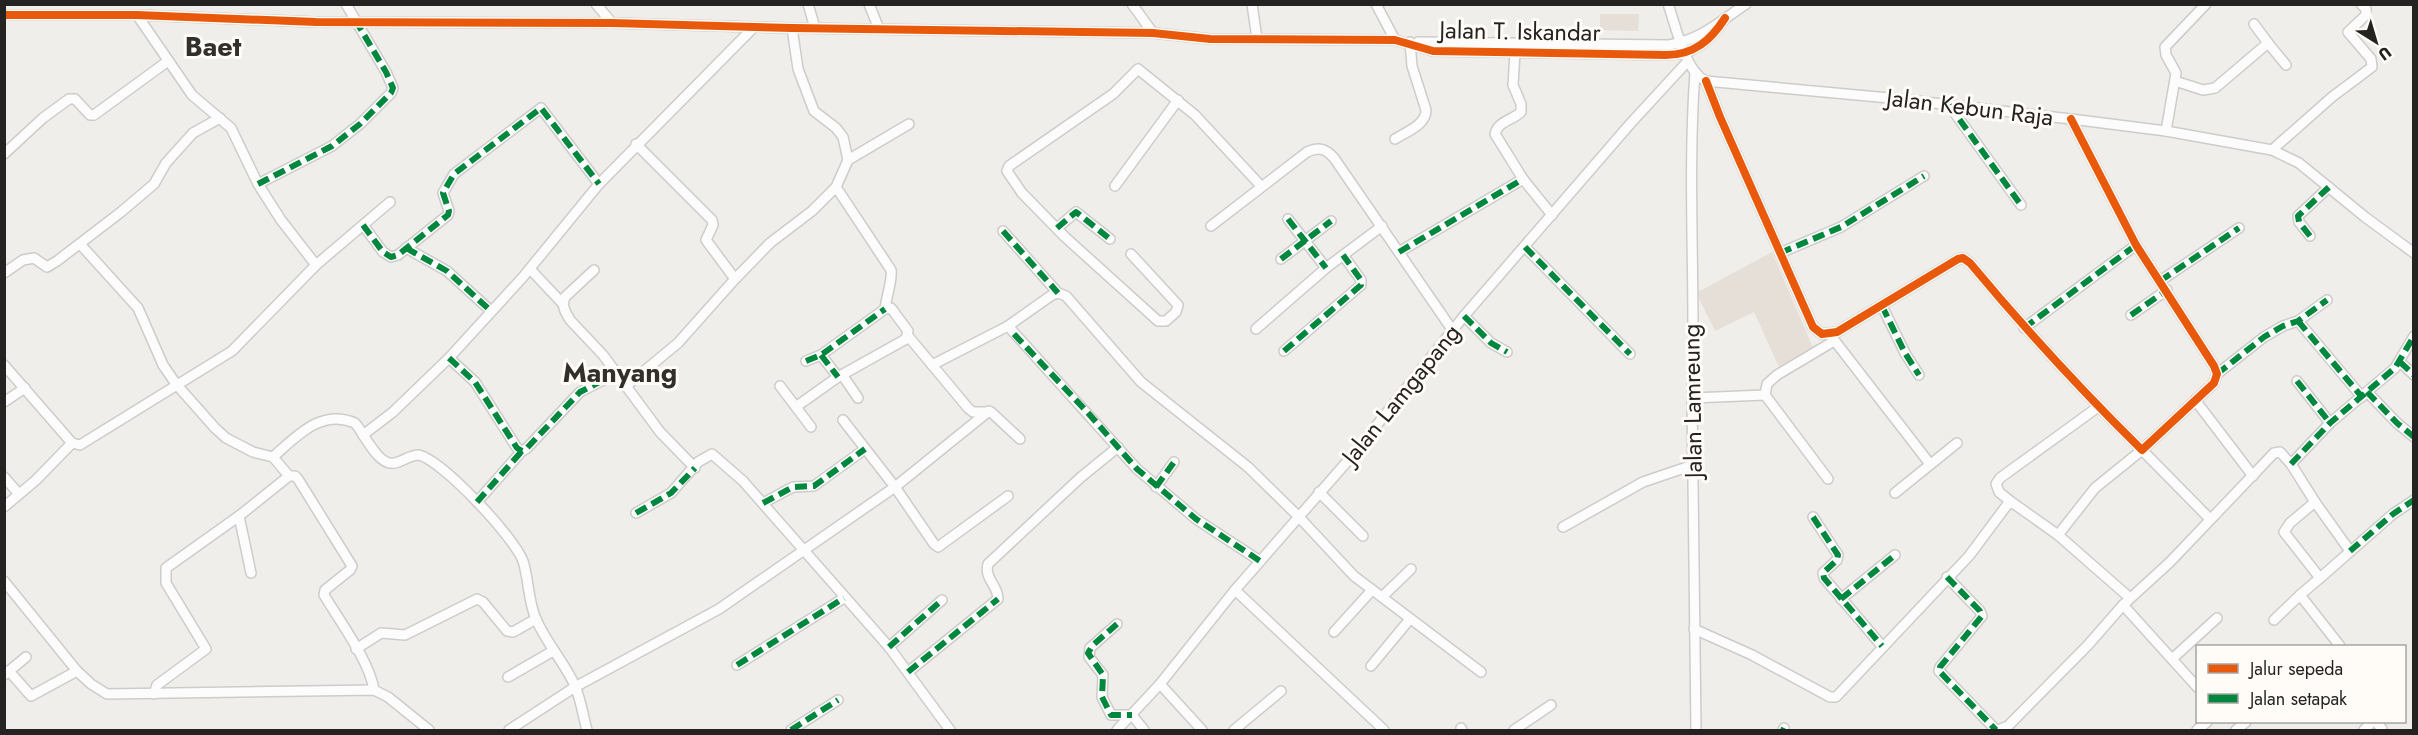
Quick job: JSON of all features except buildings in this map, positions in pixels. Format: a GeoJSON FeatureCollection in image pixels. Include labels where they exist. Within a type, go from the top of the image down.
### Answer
{"type":"FeatureCollection","features":[{"type":"Feature","properties":{"kind":"street"},"geometry":{"type":"LineString","coordinates":[[61,4],[67,15]]}},
{"type":"Feature","properties":{"kind":"street"},"geometry":{"type":"LineString","coordinates":[[258,184],[332,146],[360,124],[391,93],[393,88],[386,72],[346,4]]}},
{"type":"Feature","properties":{"kind":"street"},"geometry":{"type":"LineString","coordinates":[[596,4],[612,23]]}},
{"type":"Feature","properties":{"kind":"street"},"geometry":{"type":"LineString","coordinates":[[808,4],[815,28]]}},
{"type":"Feature","properties":{"kind":"street"},"geometry":{"type":"LineString","coordinates":[[869,4],[879,29]]}},
{"type":"Feature","properties":{"kind":"street"},"geometry":{"type":"LineString","coordinates":[[1132,4],[1153,33]]}},
{"type":"Feature","properties":{"kind":"street"},"geometry":{"type":"LineString","coordinates":[[1252,4],[1257,39]]}},
{"type":"Feature","properties":{"kind":"street"},"geometry":{"type":"LineString","coordinates":[[1376,4],[1395,40]]}},
{"type":"Feature","properties":{"kind":"street"},"geometry":{"type":"LineString","coordinates":[[1668,4],[1687,57],[1695,72],[1706,81],[1719,117],[1808,321],[1818,331],[1832,338],[1930,464]]}},
{"type":"Feature","properties":{"kind":"street","name":"Jalan T. Iskandar"},"geometry":{"type":"LineString","coordinates":[[4,15],[137,15],[316,22],[612,23],[753,28],[1153,33],[1210,39],[1669,45],[1682,43],[1711,30],[1746,4]]}},
{"type":"Feature","properties":{"kind":"street"},"geometry":{"type":"LineString","coordinates":[[2166,131],[2176,73],[2166,55],[2165,47],[2206,4]]}},
{"type":"Feature","properties":{"kind":"street"},"geometry":{"type":"LineString","coordinates":[[2272,150],[2332,97],[2372,67],[2371,59],[2349,34],[2349,29],[2366,15],[2366,9],[2361,4]]}},
{"type":"Feature","properties":{"kind":"street"},"geometry":{"type":"LineString","coordinates":[[137,15],[192,95],[231,128],[258,184],[281,220],[316,265]]}},
{"type":"Feature","properties":{"kind":"street","name":"Jalan T. Iskandar"},"geometry":{"type":"LineString","coordinates":[[1410,42],[1433,51],[1687,57],[1712,37],[1725,18]]}},
{"type":"Feature","properties":{"kind":"street"},"geometry":{"type":"LineString","coordinates":[[2254,24],[2286,65]]}},
{"type":"Feature","properties":{"kind":"street"},"geometry":{"type":"LineString","coordinates":[[363,435],[393,412],[449,358],[530,269],[599,184],[753,28]]}},
{"type":"Feature","properties":{"kind":"street"},"geometry":{"type":"LineString","coordinates":[[792,28],[798,69],[814,111],[841,132],[848,160]]}},
{"type":"Feature","properties":{"kind":"street"},"geometry":{"type":"LineString","coordinates":[[1395,139],[1422,122],[1425,117],[1426,110],[1412,66],[1410,42]]}},
{"type":"Feature","properties":{"kind":"street"},"geometry":{"type":"LineString","coordinates":[[2175,81],[2203,90],[2215,88],[2268,43]]}},
{"type":"Feature","properties":{"kind":"street"},"geometry":{"type":"LineString","coordinates":[[1515,53],[1513,85],[1522,107],[1521,112],[1501,124],[1495,134],[1523,179],[1552,215]]}},
{"type":"Feature","properties":{"kind":"street","name":"Jalan Lamgapang"},"geometry":{"type":"LineString","coordinates":[[1117,730],[1160,684],[1235,590],[1352,456],[1464,316],[1687,57]]}},
{"type":"Feature","properties":{"kind":"street"},"geometry":{"type":"LineString","coordinates":[[6,149],[69,99],[75,99],[90,115],[94,115],[168,61]]}},
{"type":"Feature","properties":{"kind":"street"},"geometry":{"type":"LineString","coordinates":[[1131,254],[1178,305],[1176,312],[1166,321],[1158,321],[1056,228],[1008,174],[1009,166],[1113,94],[1138,69],[1178,100],[1234,155],[1261,186]]}},
{"type":"Feature","properties":{"kind":"street","name":"Jalan Lamreung"},"geometry":{"type":"LineString","coordinates":[[1695,72],[1690,202],[1694,349],[1692,398],[1695,730]]}},
{"type":"Feature","properties":{"kind":"street","name":"Jalan Kebun Raja"},"geometry":{"type":"LineString","coordinates":[[1706,81],[2071,119],[2166,131],[2272,150],[2299,163],[2414,253]]}},
{"type":"Feature","properties":{"kind":"street"},"geometry":{"type":"LineString","coordinates":[[1115,186],[1178,100]]}},
{"type":"Feature","properties":{"kind":"street"},"geometry":{"type":"LineString","coordinates":[[1949,105],[2021,206]]}},
{"type":"Feature","properties":{"kind":"street"},"geometry":{"type":"LineString","coordinates":[[363,225],[383,252],[391,256],[398,255],[448,216],[449,211],[443,193],[453,174],[539,109],[543,109],[599,184]]}},
{"type":"Feature","properties":{"kind":"street"},"geometry":{"type":"LineString","coordinates":[[4,273],[23,260],[34,258],[47,267],[80,244],[154,184],[166,163],[193,133],[220,118]]}},
{"type":"Feature","properties":{"kind":"street"},"geometry":{"type":"LineString","coordinates":[[2071,119],[2103,185],[2136,245],[2167,290],[2217,374]]}},
{"type":"Feature","properties":{"kind":"street"},"geometry":{"type":"LineString","coordinates":[[626,386],[678,343],[770,243],[812,211],[836,187],[848,160],[909,124]]}},
{"type":"Feature","properties":{"kind":"street"},"geometry":{"type":"LineString","coordinates":[[636,144],[712,220],[713,225],[706,240],[735,279]]}},
{"type":"Feature","properties":{"kind":"street"},"geometry":{"type":"LineString","coordinates":[[1210,226],[1307,152],[1318,148],[1323,149],[1334,158],[1454,331]]}},
{"type":"Feature","properties":{"kind":"street"},"geometry":{"type":"LineString","coordinates":[[1780,253],[1841,227],[1924,176]]}},
{"type":"Feature","properties":{"kind":"street"},"geometry":{"type":"LineString","coordinates":[[1399,252],[1523,179]]}},
{"type":"Feature","properties":{"kind":"street"},"geometry":{"type":"LineString","coordinates":[[836,187],[891,270],[885,309]]}},
{"type":"Feature","properties":{"kind":"street"},"geometry":{"type":"LineString","coordinates":[[2310,236],[2299,222],[2298,216],[2329,187]]}},
{"type":"Feature","properties":{"kind":"street"},"geometry":{"type":"LineString","coordinates":[[4,365],[72,443],[80,445],[232,351],[316,265],[390,202]]}},
{"type":"Feature","properties":{"kind":"street"},"geometry":{"type":"LineString","coordinates":[[1056,228],[1076,212],[1110,239]]}},
{"type":"Feature","properties":{"kind":"street"},"geometry":{"type":"LineString","coordinates":[[1288,219],[1326,268]]}},
{"type":"Feature","properties":{"kind":"street"},"geometry":{"type":"LineString","coordinates":[[1281,259],[1331,221]]}},
{"type":"Feature","properties":{"kind":"street"},"geometry":{"type":"LineString","coordinates":[[1256,328],[1326,268],[1382,226]]}},
{"type":"Feature","properties":{"kind":"street"},"geometry":{"type":"LineString","coordinates":[[2160,281],[2239,228]]}},
{"type":"Feature","properties":{"kind":"street"},"geometry":{"type":"LineString","coordinates":[[1003,231],[1058,293],[1068,299],[1141,382],[1248,467],[1354,576],[1482,672]]}},
{"type":"Feature","properties":{"kind":"street"},"geometry":{"type":"LineString","coordinates":[[80,244],[138,308],[163,365],[176,384],[226,438],[254,452],[273,457],[289,476]]}},
{"type":"Feature","properties":{"kind":"street"},"geometry":{"type":"LineString","coordinates":[[2024,328],[2136,245]]}},
{"type":"Feature","properties":{"kind":"street"},"geometry":{"type":"LineString","coordinates":[[1525,247],[1630,354]]}},
{"type":"Feature","properties":{"kind":"street"},"geometry":{"type":"LineString","coordinates":[[406,248],[447,271],[491,311]]}},
{"type":"Feature","properties":{"kind":"street"},"geometry":{"type":"LineString","coordinates":[[1284,351],[1361,285],[1361,280],[1343,255]]}},
{"type":"Feature","properties":{"kind":"street"},"geometry":{"type":"LineString","coordinates":[[1828,479],[1766,395],[1767,384],[1850,326],[1954,261],[1963,258],[2098,407],[2210,519]]}},
{"type":"Feature","properties":{"kind":"street"},"geometry":{"type":"LineString","coordinates":[[530,269],[563,304],[570,320],[603,355],[660,432],[695,468]]}},
{"type":"Feature","properties":{"kind":"street"},"geometry":{"type":"LineString","coordinates":[[563,304],[565,297],[594,270]]}},
{"type":"Feature","properties":{"kind":"street"},"geometry":{"type":"LineString","coordinates":[[2131,315],[2167,290]]}},
{"type":"Feature","properties":{"kind":"street"},"geometry":{"type":"LineString","coordinates":[[932,365],[1008,326],[1048,296],[1058,293]]}},
{"type":"Feature","properties":{"kind":"street"},"geometry":{"type":"LineString","coordinates":[[2058,535],[2095,488],[2142,450],[2214,383],[2217,374],[2273,331],[2298,321],[2326,300]]}},
{"type":"Feature","properties":{"kind":"street"},"geometry":{"type":"LineString","coordinates":[[1882,306],[1899,343],[1919,375]]}},
{"type":"Feature","properties":{"kind":"street"},"geometry":{"type":"LineString","coordinates":[[806,361],[820,355],[885,309],[891,308],[908,331],[908,336],[971,411],[989,411],[1020,439]]}},
{"type":"Feature","properties":{"kind":"street"},"geometry":{"type":"LineString","coordinates":[[1464,316],[1491,344],[1508,351]]}},
{"type":"Feature","properties":{"kind":"street"},"geometry":{"type":"LineString","coordinates":[[2298,321],[2364,394],[2414,437]]}},
{"type":"Feature","properties":{"kind":"street"},"geometry":{"type":"LineString","coordinates":[[1008,326],[1156,487],[1196,519],[1260,561]]}},
{"type":"Feature","properties":{"kind":"street"},"geometry":{"type":"LineString","coordinates":[[797,406],[908,336]]}},
{"type":"Feature","properties":{"kind":"street"},"geometry":{"type":"LineString","coordinates":[[2291,464],[2330,423],[2400,362],[2414,336]]}},
{"type":"Feature","properties":{"kind":"street"},"geometry":{"type":"LineString","coordinates":[[820,355],[858,398]]}},
{"type":"Feature","properties":{"kind":"street"},"geometry":{"type":"LineString","coordinates":[[449,358],[475,382],[522,451]]}},
{"type":"Feature","properties":{"kind":"street"},"geometry":{"type":"LineString","coordinates":[[2400,362],[2414,375]]}},
{"type":"Feature","properties":{"kind":"street"},"geometry":{"type":"LineString","coordinates":[[477,502],[522,451],[534,442],[580,392],[617,374]]}},
{"type":"Feature","properties":{"kind":"street"},"geometry":{"type":"LineString","coordinates":[[2297,381],[2330,423]]}},
{"type":"Feature","properties":{"kind":"street"},"geometry":{"type":"LineString","coordinates":[[780,386],[811,427]]}},
{"type":"Feature","properties":{"kind":"street"},"geometry":{"type":"LineString","coordinates":[[4,402],[24,388]]}},
{"type":"Feature","properties":{"kind":"street"},"geometry":{"type":"LineString","coordinates":[[1692,398],[1766,395]]}},
{"type":"Feature","properties":{"kind":"street"},"geometry":{"type":"LineString","coordinates":[[2195,400],[2253,476]]}},
{"type":"Feature","properties":{"kind":"street"},"geometry":{"type":"LineString","coordinates":[[2098,407],[2000,478],[1996,484],[1997,489],[2058,535],[2127,602],[2196,686]]}},
{"type":"Feature","properties":{"kind":"street"},"geometry":{"type":"LineString","coordinates":[[509,730],[575,687],[709,615],[896,488],[989,411]]}},
{"type":"Feature","properties":{"kind":"street"},"geometry":{"type":"LineString","coordinates":[[273,457],[303,431],[320,421],[331,418],[350,421],[355,423],[375,452],[386,462],[395,463],[414,454],[423,456],[477,502],[503,531],[522,561],[536,619],[575,687],[587,730]]}},
{"type":"Feature","properties":{"kind":"street"},"geometry":{"type":"LineString","coordinates":[[843,420],[938,547],[1008,496]]}},
{"type":"Feature","properties":{"kind":"street"},"geometry":{"type":"LineString","coordinates":[[4,507],[72,443]]}},
{"type":"Feature","properties":{"kind":"street"},"geometry":{"type":"LineString","coordinates":[[1895,493],[1957,443]]}},
{"type":"Feature","properties":{"kind":"street"},"geometry":{"type":"LineString","coordinates":[[908,672],[998,599],[998,592],[988,579],[988,564],[1080,478],[1118,447]]}},
{"type":"Feature","properties":{"kind":"street"},"geometry":{"type":"LineString","coordinates":[[763,503],[793,487],[814,486],[865,449]]}},
{"type":"Feature","properties":{"kind":"street"},"geometry":{"type":"LineString","coordinates":[[1947,577],[1980,610],[1983,616],[1939,671],[1997,730],[2012,728],[2127,602],[2170,562],[2276,452],[2280,452],[2291,464],[2350,552]]}},
{"type":"Feature","properties":{"kind":"street"},"geometry":{"type":"LineString","coordinates":[[636,513],[671,493],[703,458],[712,454],[743,481],[889,647],[950,730]]}},
{"type":"Feature","properties":{"kind":"street"},"geometry":{"type":"LineString","coordinates":[[1156,487],[1174,462]]}},
{"type":"Feature","properties":{"kind":"street"},"geometry":{"type":"LineString","coordinates":[[1563,526],[1643,482],[1693,465]]}},
{"type":"Feature","properties":{"kind":"street"},"geometry":{"type":"LineString","coordinates":[[153,694],[157,685],[206,649],[166,583],[166,568],[239,516],[289,476],[295,476],[298,479],[352,566],[326,590],[324,595],[356,649],[372,680],[374,690]]}},
{"type":"Feature","properties":{"kind":"street"},"geometry":{"type":"LineString","coordinates":[[4,477],[19,494]]}},
{"type":"Feature","properties":{"kind":"street"},"geometry":{"type":"LineString","coordinates":[[1319,492],[1363,536]]}},
{"type":"Feature","properties":{"kind":"street"},"geometry":{"type":"LineString","coordinates":[[2274,620],[2393,514],[2414,500]]}},
{"type":"Feature","properties":{"kind":"street"},"geometry":{"type":"LineString","coordinates":[[1694,629],[1752,655],[1833,698],[1844,690],[1882,646],[1969,556],[2010,501]]}},
{"type":"Feature","properties":{"kind":"street"},"geometry":{"type":"LineString","coordinates":[[2315,502],[2290,523],[2284,532],[2320,578]]}},
{"type":"Feature","properties":{"kind":"street"},"geometry":{"type":"LineString","coordinates":[[239,516],[251,573]]}},
{"type":"Feature","properties":{"kind":"street"},"geometry":{"type":"LineString","coordinates":[[1813,517],[1838,555],[1837,560],[1823,575],[1882,646]]}},
{"type":"Feature","properties":{"kind":"street"},"geometry":{"type":"LineString","coordinates":[[1840,598],[1895,555]]}},
{"type":"Feature","properties":{"kind":"street"},"geometry":{"type":"LineString","coordinates":[[1382,597],[1411,569]]}},
{"type":"Feature","properties":{"kind":"street"},"geometry":{"type":"LineString","coordinates":[[4,581],[77,671],[107,694],[374,690],[388,697],[429,730]]}},
{"type":"Feature","properties":{"kind":"street"},"geometry":{"type":"LineString","coordinates":[[1235,590],[1384,730]]}},
{"type":"Feature","properties":{"kind":"street"},"geometry":{"type":"LineString","coordinates":[[1334,632],[1372,590]]}},
{"type":"Feature","properties":{"kind":"street"},"geometry":{"type":"LineString","coordinates":[[2300,595],[2339,645]]}},
{"type":"Feature","properties":{"kind":"street"},"geometry":{"type":"LineString","coordinates":[[737,665],[844,598]]}},
{"type":"Feature","properties":{"kind":"street"},"geometry":{"type":"LineString","coordinates":[[356,649],[381,633],[405,635],[477,600],[483,602],[507,632],[513,632],[536,619]]}},
{"type":"Feature","properties":{"kind":"street"},"geometry":{"type":"LineString","coordinates":[[889,647],[942,600]]}},
{"type":"Feature","properties":{"kind":"street"},"geometry":{"type":"LineString","coordinates":[[2172,659],[2217,618]]}},
{"type":"Feature","properties":{"kind":"street"},"geometry":{"type":"LineString","coordinates":[[1371,666],[1410,619]]}},
{"type":"Feature","properties":{"kind":"street"},"geometry":{"type":"LineString","coordinates":[[1117,624],[1088,652],[1102,675],[1102,697],[1111,715],[1132,715],[1144,730]]}},
{"type":"Feature","properties":{"kind":"street"},"geometry":{"type":"LineString","coordinates":[[508,677],[553,651]]}},
{"type":"Feature","properties":{"kind":"street"},"geometry":{"type":"LineString","coordinates":[[26,657],[7,673],[31,696],[77,671]]}},
{"type":"Feature","properties":{"kind":"street"},"geometry":{"type":"LineString","coordinates":[[1160,684],[1202,730]]}},
{"type":"Feature","properties":{"kind":"street"},"geometry":{"type":"LineString","coordinates":[[1234,730],[1281,691]]}},
{"type":"Feature","properties":{"kind":"street"},"geometry":{"type":"LineString","coordinates":[[791,730],[838,700]]}},
{"type":"Feature","properties":{"kind":"street"},"geometry":{"type":"LineString","coordinates":[[1514,730],[1551,705]]}},
{"type":"Feature","properties":{"kind":"street"},"geometry":{"type":"LineString","coordinates":[[2364,730],[2377,724]]}},
{"type":"Feature","properties":{"kind":"shaded area"},"geometry":{"type":"Polygon","coordinates":[[[1600,14],[1639,14],[1638,31],[1600,30],[1600,14]]]}},
{"type":"Feature","properties":{"kind":"shaded area"},"geometry":{"type":"Polygon","coordinates":[[[1772,252],[1815,352],[1779,367],[1754,312],[1715,331],[1696,293],[1772,252]]]}},
{"type":"Feature","properties":{"kind":"marked path"},"geometry":{"type":"LineString","coordinates":[[258,184],[332,146],[360,124],[391,93],[393,88],[386,72],[356,21]]}},
{"type":"Feature","properties":{"kind":"marked path"},"geometry":{"type":"LineString","coordinates":[[1949,105],[2021,205]]}},
{"type":"Feature","properties":{"kind":"marked path"},"geometry":{"type":"LineString","coordinates":[[363,225],[383,252],[391,257],[398,255],[448,215],[449,211],[443,193],[454,174],[541,108],[599,184]]}},
{"type":"Feature","properties":{"kind":"marked path"},"geometry":{"type":"LineString","coordinates":[[1780,253],[1841,227],[1924,176]]}},
{"type":"Feature","properties":{"kind":"marked path"},"geometry":{"type":"LineString","coordinates":[[1399,252],[1523,179]]}},
{"type":"Feature","properties":{"kind":"marked path"},"geometry":{"type":"LineString","coordinates":[[2310,236],[2299,222],[2298,216],[2329,187]]}},
{"type":"Feature","properties":{"kind":"marked path"},"geometry":{"type":"LineString","coordinates":[[1057,228],[1076,212],[1110,239]]}},
{"type":"Feature","properties":{"kind":"marked path"},"geometry":{"type":"LineString","coordinates":[[1288,219],[1326,268]]}},
{"type":"Feature","properties":{"kind":"marked path"},"geometry":{"type":"LineString","coordinates":[[1281,259],[1331,221]]}},
{"type":"Feature","properties":{"kind":"marked path"},"geometry":{"type":"LineString","coordinates":[[2160,281],[2239,228]]}},
{"type":"Feature","properties":{"kind":"marked path"},"geometry":{"type":"LineString","coordinates":[[1003,231],[1058,293]]}},
{"type":"Feature","properties":{"kind":"marked path"},"geometry":{"type":"LineString","coordinates":[[2024,328],[2136,245]]}},
{"type":"Feature","properties":{"kind":"marked path"},"geometry":{"type":"LineString","coordinates":[[1525,247],[1630,354]]}},
{"type":"Feature","properties":{"kind":"marked path"},"geometry":{"type":"LineString","coordinates":[[406,248],[447,271],[491,311]]}},
{"type":"Feature","properties":{"kind":"marked path"},"geometry":{"type":"LineString","coordinates":[[1284,351],[1361,285],[1361,280],[1343,255]]}},
{"type":"Feature","properties":{"kind":"marked path"},"geometry":{"type":"LineString","coordinates":[[2131,315],[2167,290]]}},
{"type":"Feature","properties":{"kind":"marked path"},"geometry":{"type":"LineString","coordinates":[[2217,374],[2264,337],[2283,326],[2298,321],[2327,300]]}},
{"type":"Feature","properties":{"kind":"marked path"},"geometry":{"type":"LineString","coordinates":[[1882,306],[1905,353],[1919,375]]}},
{"type":"Feature","properties":{"kind":"marked path"},"geometry":{"type":"LineString","coordinates":[[806,361],[821,355],[885,309]]}},
{"type":"Feature","properties":{"kind":"marked path"},"geometry":{"type":"LineString","coordinates":[[1464,316],[1491,343],[1507,352]]}},
{"type":"Feature","properties":{"kind":"marked path"},"geometry":{"type":"LineString","coordinates":[[2298,321],[2362,397]]}},
{"type":"Feature","properties":{"kind":"marked path"},"geometry":{"type":"LineString","coordinates":[[1014,334],[1137,469],[1196,519],[1260,561]]}},
{"type":"Feature","properties":{"kind":"marked path"},"geometry":{"type":"LineString","coordinates":[[2291,464],[2330,423],[2395,368],[2414,336]]}},
{"type":"Feature","properties":{"kind":"marked path"},"geometry":{"type":"LineString","coordinates":[[821,355],[838,377]]}},
{"type":"Feature","properties":{"kind":"marked path"},"geometry":{"type":"LineString","coordinates":[[449,358],[475,382],[517,448],[522,451],[580,392],[617,373]]}},
{"type":"Feature","properties":{"kind":"marked path"},"geometry":{"type":"LineString","coordinates":[[2400,362],[2414,375]]}},
{"type":"Feature","properties":{"kind":"marked path"},"geometry":{"type":"LineString","coordinates":[[2297,381],[2330,423]]}},
{"type":"Feature","properties":{"kind":"marked path"},"geometry":{"type":"LineString","coordinates":[[2367,392],[2414,437]]}},
{"type":"Feature","properties":{"kind":"marked path"},"geometry":{"type":"LineString","coordinates":[[763,503],[793,487],[814,486],[865,449]]}},
{"type":"Feature","properties":{"kind":"marked path"},"geometry":{"type":"LineString","coordinates":[[477,502],[522,451]]}},
{"type":"Feature","properties":{"kind":"marked path"},"geometry":{"type":"LineString","coordinates":[[1156,487],[1174,462]]}},
{"type":"Feature","properties":{"kind":"marked path"},"geometry":{"type":"LineString","coordinates":[[636,513],[671,493],[695,468]]}},
{"type":"Feature","properties":{"kind":"marked path"},"geometry":{"type":"LineString","coordinates":[[2350,551],[2393,514],[2414,500]]}},
{"type":"Feature","properties":{"kind":"marked path"},"geometry":{"type":"LineString","coordinates":[[1813,517],[1838,555],[1837,560],[1823,573],[1824,578],[1882,646]]}},
{"type":"Feature","properties":{"kind":"marked path"},"geometry":{"type":"LineString","coordinates":[[1841,599],[1895,555]]}},
{"type":"Feature","properties":{"kind":"marked path"},"geometry":{"type":"LineString","coordinates":[[1947,577],[1980,611],[1982,616],[1939,671],[1996,730]]}},
{"type":"Feature","properties":{"kind":"marked path"},"geometry":{"type":"LineString","coordinates":[[737,665],[844,598]]}},
{"type":"Feature","properties":{"kind":"marked path"},"geometry":{"type":"LineString","coordinates":[[908,672],[998,599]]}},
{"type":"Feature","properties":{"kind":"marked path"},"geometry":{"type":"LineString","coordinates":[[889,647],[942,600]]}},
{"type":"Feature","properties":{"kind":"marked path"},"geometry":{"type":"LineString","coordinates":[[1117,624],[1093,645],[1088,653],[1103,675],[1102,697],[1111,715],[1132,715]]}},
{"type":"Feature","properties":{"kind":"marked path"},"geometry":{"type":"LineString","coordinates":[[791,730],[838,700]]}},
{"type":"Feature","properties":{"kind":"cycle path"},"geometry":{"type":"LineString","coordinates":[[4,15],[137,15],[316,22],[612,23],[1153,33],[1210,39],[1395,40],[1433,51],[1666,55],[1685,52],[1701,45],[1725,18]]}},
{"type":"Feature","properties":{"kind":"cycle path"},"geometry":{"type":"LineString","coordinates":[[1706,81],[1813,327],[1822,334],[1837,332],[1963,258],[1970,263],[2075,382],[2142,450],[2214,383],[2217,374],[2136,245],[2071,119]]}},
{"type":"Feature","properties":{"kind":"district","name":"Baet"},"geometry":{"type":"Point","coordinates":[213,46]}},
{"type":"Feature","properties":{"kind":"district","name":"Manyang"},"geometry":{"type":"Point","coordinates":[620,372]}}]}
